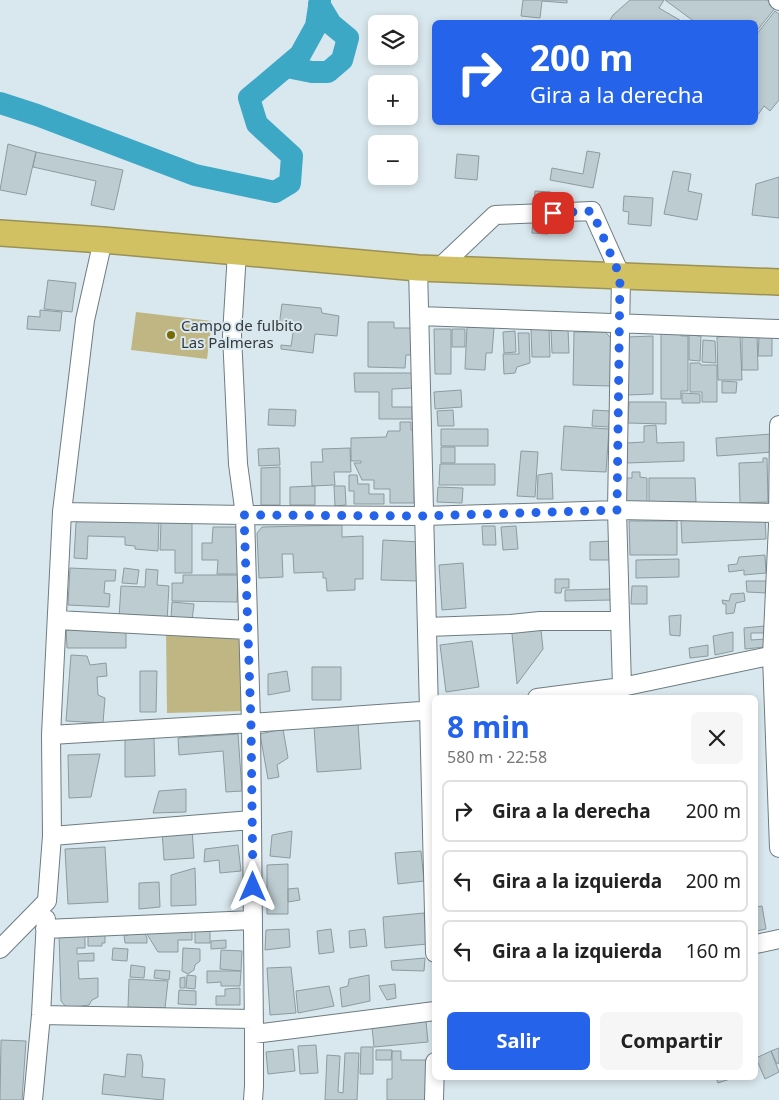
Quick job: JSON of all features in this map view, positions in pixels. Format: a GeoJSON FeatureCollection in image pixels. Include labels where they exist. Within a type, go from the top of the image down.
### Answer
{"type":"FeatureCollection","features":[{"type":"Feature","properties":{"kind":"highway"},"geometry":{"type":"LineString","coordinates":[[0,233],[428,268],[779,282]]}},
{"type":"Feature","properties":{"kind":"street"},"geometry":{"type":"LineString","coordinates":[[51,735],[432,711],[427,627],[419,316],[428,268],[495,216],[592,211],[620,276],[617,510],[622,687]]}},
{"type":"Feature","properties":{"kind":"street"},"geometry":{"type":"LineString","coordinates":[[33,1100],[41,1015],[52,836],[51,735],[62,512],[85,320],[103,240]]}},
{"type":"Feature","properties":{"kind":"street"},"geometry":{"type":"LineString","coordinates":[[237,252],[233,351],[238,464],[244,515],[251,723],[253,1100]]}},
{"type":"Feature","properties":{"kind":"street"},"geometry":{"type":"LineString","coordinates":[[419,316],[779,330]]}},
{"type":"Feature","properties":{"kind":"street"},"geometry":{"type":"LineString","coordinates":[[779,425],[775,655],[779,848]]}},
{"type":"Feature","properties":{"kind":"street"},"geometry":{"type":"LineString","coordinates":[[62,512],[424,516],[617,510],[778,521]]}},
{"type":"Feature","properties":{"kind":"street"},"geometry":{"type":"LineString","coordinates":[[58,620],[248,630]]}},
{"type":"Feature","properties":{"kind":"street"},"geometry":{"type":"LineString","coordinates":[[427,627],[540,621],[620,621]]}},
{"type":"Feature","properties":{"kind":"street"},"geometry":{"type":"LineString","coordinates":[[560,695],[622,687],[775,655]]}},
{"type":"Feature","properties":{"kind":"street"},"geometry":{"type":"LineString","coordinates":[[52,836],[252,820]]}},
{"type":"Feature","properties":{"kind":"street"},"geometry":{"type":"LineString","coordinates":[[0,950],[47,901]]}},
{"type":"Feature","properties":{"kind":"street"},"geometry":{"type":"LineString","coordinates":[[45,929],[253,920]]}},
{"type":"Feature","properties":{"kind":"street"},"geometry":{"type":"LineString","coordinates":[[758,944],[779,939]]}},
{"type":"Feature","properties":{"kind":"street"},"geometry":{"type":"LineString","coordinates":[[41,1015],[254,1026],[432,1011]]}},
{"type":"Feature","properties":{"kind":"street"},"geometry":{"type":"LineString","coordinates":[[434,1100],[435,1080]]}},
{"type":"Feature","properties":{"kind":"shaded area","name":"Campo de fulbito Las Palmeras"},"geometry":{"type":"Polygon","coordinates":[[[136,312],[212,321],[207,359],[131,350],[136,312]]]}},
{"type":"Feature","properties":{"kind":"shaded area"},"geometry":{"type":"Polygon","coordinates":[[[243,631],[244,711],[167,713],[166,632],[243,631]]]}},
{"type":"Feature","properties":{"kind":"building"},"geometry":{"type":"Polygon","coordinates":[[[523,0],[567,0],[567,3],[542,1],[540,18],[521,16],[523,0]]]}},
{"type":"Feature","properties":{"kind":"building"},"geometry":{"type":"Polygon","coordinates":[[[630,0],[664,0],[659,8],[680,20],[610,20],[630,0]]]}},
{"type":"Feature","properties":{"kind":"building"},"geometry":{"type":"Polygon","coordinates":[[[665,0],[767,0],[776,7],[758,30],[758,20],[692,20],[665,0]]]}},
{"type":"Feature","properties":{"kind":"building"},"geometry":{"type":"Polygon","coordinates":[[[775,11],[779,14],[779,100],[770,111],[764,106],[758,115],[758,32],[775,11]]]}},
{"type":"Feature","properties":{"kind":"building"},"geometry":{"type":"Polygon","coordinates":[[[8,144],[36,152],[26,195],[0,190],[8,144]]]}},
{"type":"Feature","properties":{"kind":"building"},"geometry":{"type":"Polygon","coordinates":[[[587,151],[600,153],[593,188],[550,180],[552,168],[583,174],[587,151]]]}},
{"type":"Feature","properties":{"kind":"building"},"geometry":{"type":"Polygon","coordinates":[[[36,152],[123,170],[114,210],[91,205],[96,181],[33,167],[36,152]]]}},
{"type":"Feature","properties":{"kind":"building"},"geometry":{"type":"Polygon","coordinates":[[[457,154],[479,156],[477,180],[455,178],[457,154]]]}},
{"type":"Feature","properties":{"kind":"building"},"geometry":{"type":"Polygon","coordinates":[[[673,171],[691,174],[688,191],[702,194],[697,220],[664,214],[673,171]]]}},
{"type":"Feature","properties":{"kind":"building"},"geometry":{"type":"Polygon","coordinates":[[[779,177],[779,218],[752,215],[756,184],[779,177]]]}},
{"type":"Feature","properties":{"kind":"building"},"geometry":{"type":"Polygon","coordinates":[[[535,191],[551,192],[548,234],[532,233],[535,191]]]}},
{"type":"Feature","properties":{"kind":"building"},"geometry":{"type":"Polygon","coordinates":[[[624,196],[653,198],[651,226],[628,224],[629,212],[623,211],[624,196]]]}},
{"type":"Feature","properties":{"kind":"building"},"geometry":{"type":"Polygon","coordinates":[[[48,280],[76,283],[72,312],[44,309],[48,280]]]}},
{"type":"Feature","properties":{"kind":"building"},"geometry":{"type":"Polygon","coordinates":[[[282,304],[321,308],[322,313],[339,316],[337,336],[315,334],[313,353],[281,349],[281,345],[291,346],[294,327],[279,326],[282,304]]]}},
{"type":"Feature","properties":{"kind":"building"},"geometry":{"type":"Polygon","coordinates":[[[40,310],[62,312],[60,331],[27,329],[28,316],[40,317],[40,310]]]}},
{"type":"Feature","properties":{"kind":"building"},"geometry":{"type":"Polygon","coordinates":[[[368,322],[394,322],[394,328],[412,328],[412,355],[406,355],[405,368],[368,367],[368,322]]]}},
{"type":"Feature","properties":{"kind":"building"},"geometry":{"type":"Polygon","coordinates":[[[467,327],[494,328],[492,353],[486,353],[485,370],[465,369],[467,327]]]}},
{"type":"Feature","properties":{"kind":"building"},"geometry":{"type":"Polygon","coordinates":[[[549,328],[550,357],[532,357],[531,329],[549,328]]]}},
{"type":"Feature","properties":{"kind":"building"},"geometry":{"type":"Polygon","coordinates":[[[434,329],[451,329],[451,374],[435,374],[434,329]]]}},
{"type":"Feature","properties":{"kind":"building"},"geometry":{"type":"Polygon","coordinates":[[[452,329],[465,329],[465,347],[452,347],[452,329]]]}},
{"type":"Feature","properties":{"kind":"building"},"geometry":{"type":"Polygon","coordinates":[[[568,329],[569,353],[552,353],[551,330],[568,329]]]}},
{"type":"Feature","properties":{"kind":"building"},"geometry":{"type":"Polygon","coordinates":[[[515,331],[516,352],[504,353],[503,332],[515,331]]]}},
{"type":"Feature","properties":{"kind":"building"},"geometry":{"type":"Polygon","coordinates":[[[574,332],[605,332],[612,339],[611,386],[573,385],[574,332]]]}},
{"type":"Feature","properties":{"kind":"building"},"geometry":{"type":"Polygon","coordinates":[[[661,332],[681,332],[681,336],[688,336],[688,391],[681,391],[681,399],[661,399],[661,332]]]}},
{"type":"Feature","properties":{"kind":"building"},"geometry":{"type":"Polygon","coordinates":[[[518,333],[529,333],[530,363],[517,367],[515,373],[504,374],[503,354],[519,354],[518,333]]]}},
{"type":"Feature","properties":{"kind":"building"},"geometry":{"type":"Polygon","coordinates":[[[757,334],[758,370],[742,370],[742,335],[757,334]]]}},
{"type":"Feature","properties":{"kind":"building"},"geometry":{"type":"Polygon","coordinates":[[[689,335],[701,336],[700,361],[689,360],[689,335]]]}},
{"type":"Feature","properties":{"kind":"building"},"geometry":{"type":"Polygon","coordinates":[[[740,335],[742,380],[718,380],[717,337],[740,335]]]}},
{"type":"Feature","properties":{"kind":"building"},"geometry":{"type":"Polygon","coordinates":[[[653,336],[653,394],[628,395],[627,337],[653,336]]]}},
{"type":"Feature","properties":{"kind":"building"},"geometry":{"type":"Polygon","coordinates":[[[759,337],[772,337],[772,356],[758,356],[759,337]]]}},
{"type":"Feature","properties":{"kind":"building"},"geometry":{"type":"Polygon","coordinates":[[[703,340],[715,341],[716,363],[702,362],[703,340]]]}},
{"type":"Feature","properties":{"kind":"building"},"geometry":{"type":"Polygon","coordinates":[[[690,363],[717,365],[717,402],[702,402],[702,392],[690,392],[690,363]]]}},
{"type":"Feature","properties":{"kind":"building"},"geometry":{"type":"Polygon","coordinates":[[[354,373],[412,373],[412,388],[392,389],[392,407],[412,407],[412,419],[379,419],[379,392],[355,392],[354,373]]]}},
{"type":"Feature","properties":{"kind":"building"},"geometry":{"type":"Polygon","coordinates":[[[722,381],[737,382],[736,393],[722,393],[722,381]]]}},
{"type":"Feature","properties":{"kind":"building"},"geometry":{"type":"Polygon","coordinates":[[[461,390],[462,407],[435,409],[434,392],[461,390]]]}},
{"type":"Feature","properties":{"kind":"building"},"geometry":{"type":"Polygon","coordinates":[[[682,393],[700,394],[700,403],[682,403],[682,393]]]}},
{"type":"Feature","properties":{"kind":"building"},"geometry":{"type":"Polygon","coordinates":[[[629,402],[666,402],[666,424],[628,423],[629,402]]]}},
{"type":"Feature","properties":{"kind":"building"},"geometry":{"type":"Polygon","coordinates":[[[269,409],[296,410],[295,426],[268,425],[269,409]]]}},
{"type":"Feature","properties":{"kind":"building"},"geometry":{"type":"Polygon","coordinates":[[[453,410],[454,426],[438,426],[437,411],[453,410]]]}},
{"type":"Feature","properties":{"kind":"building"},"geometry":{"type":"Polygon","coordinates":[[[593,410],[610,411],[609,427],[592,426],[593,410]]]}},
{"type":"Feature","properties":{"kind":"building"},"geometry":{"type":"Polygon","coordinates":[[[400,422],[411,422],[411,430],[415,430],[414,503],[390,503],[390,489],[374,489],[374,480],[362,480],[354,463],[361,463],[361,461],[351,461],[351,438],[386,437],[388,431],[400,431],[400,422]]]}},
{"type":"Feature","properties":{"kind":"building"},"geometry":{"type":"Polygon","coordinates":[[[656,425],[657,443],[684,442],[684,461],[627,463],[626,443],[644,442],[644,426],[656,425]]]}},
{"type":"Feature","properties":{"kind":"building"},"geometry":{"type":"Polygon","coordinates":[[[564,426],[609,429],[606,472],[561,470],[564,426]]]}},
{"type":"Feature","properties":{"kind":"building"},"geometry":{"type":"Polygon","coordinates":[[[441,429],[488,429],[488,446],[441,446],[441,429]]]}},
{"type":"Feature","properties":{"kind":"building"},"geometry":{"type":"Polygon","coordinates":[[[772,434],[773,452],[717,456],[716,438],[772,434]]]}},
{"type":"Feature","properties":{"kind":"building"},"geometry":{"type":"Polygon","coordinates":[[[441,447],[455,447],[455,463],[441,463],[441,447]]]}},
{"type":"Feature","properties":{"kind":"building"},"geometry":{"type":"Polygon","coordinates":[[[279,448],[280,465],[259,466],[258,449],[279,448]]]}},
{"type":"Feature","properties":{"kind":"building"},"geometry":{"type":"Polygon","coordinates":[[[350,448],[351,472],[334,472],[335,485],[312,486],[311,462],[323,462],[322,449],[350,448]]]}},
{"type":"Feature","properties":{"kind":"building"},"geometry":{"type":"Polygon","coordinates":[[[521,451],[538,452],[535,497],[517,496],[521,451]]]}},
{"type":"Feature","properties":{"kind":"building"},"geometry":{"type":"Polygon","coordinates":[[[763,458],[767,458],[768,502],[740,503],[739,463],[763,462],[763,458]]]}},
{"type":"Feature","properties":{"kind":"building"},"geometry":{"type":"Polygon","coordinates":[[[440,464],[495,464],[495,485],[439,485],[440,464]]]}},
{"type":"Feature","properties":{"kind":"building"},"geometry":{"type":"Polygon","coordinates":[[[280,467],[280,505],[261,505],[261,468],[280,467]]]}},
{"type":"Feature","properties":{"kind":"building"},"geometry":{"type":"Polygon","coordinates":[[[632,472],[640,472],[640,477],[647,478],[647,505],[624,505],[624,478],[632,478],[632,472]]]}},
{"type":"Feature","properties":{"kind":"building"},"geometry":{"type":"Polygon","coordinates":[[[552,473],[553,499],[537,499],[538,475],[552,473]]]}},
{"type":"Feature","properties":{"kind":"building"},"geometry":{"type":"Polygon","coordinates":[[[349,475],[357,475],[358,484],[369,484],[369,494],[384,494],[384,504],[354,504],[354,491],[349,491],[349,475]]]}},
{"type":"Feature","properties":{"kind":"building"},"geometry":{"type":"Polygon","coordinates":[[[649,478],[695,478],[696,502],[649,503],[649,478]]]}},
{"type":"Feature","properties":{"kind":"building"},"geometry":{"type":"Polygon","coordinates":[[[315,486],[315,505],[290,505],[290,487],[315,486]]]}},
{"type":"Feature","properties":{"kind":"building"},"geometry":{"type":"Polygon","coordinates":[[[334,486],[345,486],[346,505],[335,506],[334,486]]]}},
{"type":"Feature","properties":{"kind":"building"},"geometry":{"type":"Polygon","coordinates":[[[438,487],[463,488],[462,503],[437,502],[438,487]]]}},
{"type":"Feature","properties":{"kind":"building"},"geometry":{"type":"Polygon","coordinates":[[[765,516],[766,539],[682,543],[681,520],[765,516]]]}},
{"type":"Feature","properties":{"kind":"building"},"geometry":{"type":"Polygon","coordinates":[[[82,518],[159,521],[158,551],[135,549],[135,546],[125,545],[125,537],[88,536],[87,559],[74,558],[76,523],[82,518]]]}},
{"type":"Feature","properties":{"kind":"building"},"geometry":{"type":"Polygon","coordinates":[[[629,521],[677,521],[677,555],[630,555],[629,521]]]}},
{"type":"Feature","properties":{"kind":"building"},"geometry":{"type":"Polygon","coordinates":[[[161,522],[192,522],[192,573],[175,573],[175,550],[160,550],[161,522]]]}},
{"type":"Feature","properties":{"kind":"building"},"geometry":{"type":"Polygon","coordinates":[[[342,525],[342,537],[363,536],[363,579],[355,579],[355,590],[327,591],[326,578],[323,578],[323,572],[294,573],[293,554],[282,554],[283,577],[259,578],[257,533],[262,527],[342,525]]]}},
{"type":"Feature","properties":{"kind":"building"},"geometry":{"type":"Polygon","coordinates":[[[482,526],[495,526],[496,545],[483,545],[482,526]]]}},
{"type":"Feature","properties":{"kind":"building"},"geometry":{"type":"Polygon","coordinates":[[[516,526],[518,549],[503,550],[501,527],[516,526]]]}},
{"type":"Feature","properties":{"kind":"building"},"geometry":{"type":"Polygon","coordinates":[[[213,527],[238,527],[238,574],[217,574],[218,560],[202,560],[202,543],[212,543],[213,527]]]}},
{"type":"Feature","properties":{"kind":"building"},"geometry":{"type":"Polygon","coordinates":[[[383,540],[420,542],[418,581],[381,580],[383,540]]]}},
{"type":"Feature","properties":{"kind":"building"},"geometry":{"type":"Polygon","coordinates":[[[611,541],[612,560],[590,560],[590,542],[611,541]]]}},
{"type":"Feature","properties":{"kind":"building"},"geometry":{"type":"Polygon","coordinates":[[[765,555],[766,573],[744,575],[744,570],[729,572],[728,565],[737,564],[739,557],[765,555]]]}},
{"type":"Feature","properties":{"kind":"building"},"geometry":{"type":"Polygon","coordinates":[[[679,559],[679,577],[636,578],[636,560],[679,559]]]}},
{"type":"Feature","properties":{"kind":"building"},"geometry":{"type":"Polygon","coordinates":[[[463,563],[466,608],[442,610],[439,565],[463,563]]]}},
{"type":"Feature","properties":{"kind":"building"},"geometry":{"type":"Polygon","coordinates":[[[70,568],[116,570],[115,581],[105,581],[104,593],[110,594],[109,607],[68,605],[70,568]]]}},
{"type":"Feature","properties":{"kind":"building"},"geometry":{"type":"Polygon","coordinates":[[[124,568],[139,570],[137,584],[122,583],[124,568]]]}},
{"type":"Feature","properties":{"kind":"building"},"geometry":{"type":"Polygon","coordinates":[[[146,569],[158,570],[157,585],[169,586],[167,621],[119,618],[121,586],[145,587],[146,569]]]}},
{"type":"Feature","properties":{"kind":"building"},"geometry":{"type":"Polygon","coordinates":[[[183,575],[238,575],[237,602],[172,601],[172,583],[183,583],[183,575]]]}},
{"type":"Feature","properties":{"kind":"building"},"geometry":{"type":"Polygon","coordinates":[[[555,579],[569,579],[569,588],[562,588],[561,593],[555,593],[555,579]]]}},
{"type":"Feature","properties":{"kind":"building"},"geometry":{"type":"Polygon","coordinates":[[[746,581],[767,581],[767,593],[747,592],[746,581]]]}},
{"type":"Feature","properties":{"kind":"building"},"geometry":{"type":"Polygon","coordinates":[[[632,586],[647,586],[647,604],[631,604],[632,586]]]}},
{"type":"Feature","properties":{"kind":"building"},"geometry":{"type":"Polygon","coordinates":[[[611,589],[611,600],[565,601],[565,590],[611,589]]]}},
{"type":"Feature","properties":{"kind":"building"},"geometry":{"type":"Polygon","coordinates":[[[744,593],[745,601],[736,603],[734,613],[726,614],[726,604],[723,604],[722,600],[729,601],[731,594],[744,593]]]}},
{"type":"Feature","properties":{"kind":"building"},"geometry":{"type":"Polygon","coordinates":[[[172,602],[194,604],[192,621],[171,619],[172,602]]]}},
{"type":"Feature","properties":{"kind":"building"},"geometry":{"type":"Polygon","coordinates":[[[681,615],[680,636],[670,635],[669,616],[681,615]]]}},
{"type":"Feature","properties":{"kind":"building"},"geometry":{"type":"Polygon","coordinates":[[[540,621],[543,649],[517,684],[511,624],[540,621]]]}},
{"type":"Feature","properties":{"kind":"building"},"geometry":{"type":"Polygon","coordinates":[[[126,624],[126,648],[67,648],[66,627],[126,624]]]}},
{"type":"Feature","properties":{"kind":"building"},"geometry":{"type":"Polygon","coordinates":[[[765,626],[764,633],[751,633],[751,640],[765,639],[765,647],[745,649],[744,628],[765,626]]]}},
{"type":"Feature","properties":{"kind":"building"},"geometry":{"type":"Polygon","coordinates":[[[733,632],[733,651],[715,655],[713,636],[733,632]]]}},
{"type":"Feature","properties":{"kind":"building"},"geometry":{"type":"Polygon","coordinates":[[[472,641],[479,687],[446,692],[440,645],[472,641]]]}},
{"type":"Feature","properties":{"kind":"building"},"geometry":{"type":"Polygon","coordinates":[[[708,645],[708,656],[690,658],[689,648],[708,645]]]}},
{"type":"Feature","properties":{"kind":"building"},"geometry":{"type":"Polygon","coordinates":[[[71,655],[87,656],[90,665],[106,663],[107,676],[97,677],[98,695],[105,698],[103,723],[66,721],[71,655]]]}},
{"type":"Feature","properties":{"kind":"building"},"geometry":{"type":"Polygon","coordinates":[[[312,667],[341,667],[341,700],[312,700],[312,667]]]}},
{"type":"Feature","properties":{"kind":"building"},"geometry":{"type":"Polygon","coordinates":[[[140,671],[157,671],[156,712],[140,712],[140,671]]]}},
{"type":"Feature","properties":{"kind":"building"},"geometry":{"type":"Polygon","coordinates":[[[287,671],[290,691],[268,695],[268,674],[287,671]]]}},
{"type":"Feature","properties":{"kind":"building"},"geometry":{"type":"Polygon","coordinates":[[[358,723],[361,769],[317,772],[314,726],[358,723]]]}},
{"type":"Feature","properties":{"kind":"building"},"geometry":{"type":"Polygon","coordinates":[[[283,729],[288,758],[277,765],[279,777],[268,779],[260,734],[283,729]]]}},
{"type":"Feature","properties":{"kind":"building"},"geometry":{"type":"Polygon","coordinates":[[[238,734],[242,791],[226,792],[223,751],[179,755],[178,738],[238,734]]]}},
{"type":"Feature","properties":{"kind":"building"},"geometry":{"type":"Polygon","coordinates":[[[154,738],[155,776],[125,777],[125,739],[154,738]]]}},
{"type":"Feature","properties":{"kind":"building"},"geometry":{"type":"Polygon","coordinates":[[[100,754],[91,797],[69,798],[68,755],[100,754]]]}},
{"type":"Feature","properties":{"kind":"building"},"geometry":{"type":"Polygon","coordinates":[[[186,789],[186,812],[153,813],[159,791],[186,789]]]}},
{"type":"Feature","properties":{"kind":"building"},"geometry":{"type":"Polygon","coordinates":[[[192,829],[194,858],[164,860],[162,831],[192,829]]]}},
{"type":"Feature","properties":{"kind":"building"},"geometry":{"type":"Polygon","coordinates":[[[292,831],[290,858],[270,856],[272,835],[292,831]]]}},
{"type":"Feature","properties":{"kind":"building"},"geometry":{"type":"Polygon","coordinates":[[[238,845],[241,871],[220,873],[219,860],[204,862],[205,849],[238,845]]]}},
{"type":"Feature","properties":{"kind":"building"},"geometry":{"type":"Polygon","coordinates":[[[105,847],[108,902],[68,904],[65,849],[105,847]]]}},
{"type":"Feature","properties":{"kind":"building"},"geometry":{"type":"Polygon","coordinates":[[[421,851],[424,881],[398,884],[395,853],[421,851]]]}},
{"type":"Feature","properties":{"kind":"building"},"geometry":{"type":"Polygon","coordinates":[[[288,864],[288,914],[267,914],[267,865],[288,864]]]}},
{"type":"Feature","properties":{"kind":"building"},"geometry":{"type":"Polygon","coordinates":[[[195,868],[196,905],[171,906],[171,875],[195,868]]]}},
{"type":"Feature","properties":{"kind":"building"},"geometry":{"type":"Polygon","coordinates":[[[159,882],[160,907],[139,909],[139,883],[159,882]]]}},
{"type":"Feature","properties":{"kind":"building"},"geometry":{"type":"Polygon","coordinates":[[[298,888],[300,900],[288,902],[288,889],[298,888]]]}},
{"type":"Feature","properties":{"kind":"building"},"geometry":{"type":"Polygon","coordinates":[[[762,906],[766,929],[758,931],[758,907],[762,906]]]}},
{"type":"Feature","properties":{"kind":"building"},"geometry":{"type":"Polygon","coordinates":[[[424,913],[427,944],[385,948],[383,917],[424,913]]]}},
{"type":"Feature","properties":{"kind":"building"},"geometry":{"type":"Polygon","coordinates":[[[192,928],[192,940],[178,940],[178,952],[158,952],[145,931],[192,928]]]}},
{"type":"Feature","properties":{"kind":"building"},"geometry":{"type":"Polygon","coordinates":[[[289,929],[290,947],[265,950],[266,930],[289,929]]]}},
{"type":"Feature","properties":{"kind":"building"},"geometry":{"type":"Polygon","coordinates":[[[331,929],[334,952],[319,954],[317,931],[331,929]]]}},
{"type":"Feature","properties":{"kind":"building"},"geometry":{"type":"Polygon","coordinates":[[[365,929],[367,946],[350,948],[349,931],[365,929]]]}},
{"type":"Feature","properties":{"kind":"building"},"geometry":{"type":"Polygon","coordinates":[[[195,930],[210,930],[210,943],[195,943],[195,930]]]}},
{"type":"Feature","properties":{"kind":"building"},"geometry":{"type":"Polygon","coordinates":[[[85,932],[85,948],[77,948],[77,954],[94,953],[94,961],[78,961],[79,979],[98,978],[98,997],[92,1000],[89,1005],[67,1008],[61,1001],[59,933],[85,932]]]}},
{"type":"Feature","properties":{"kind":"building"},"geometry":{"type":"Polygon","coordinates":[[[127,932],[144,932],[147,943],[125,943],[124,935],[128,935],[127,932]]]}},
{"type":"Feature","properties":{"kind":"building"},"geometry":{"type":"Polygon","coordinates":[[[105,935],[105,943],[102,943],[102,946],[88,946],[88,936],[105,935]]]}},
{"type":"Feature","properties":{"kind":"building"},"geometry":{"type":"Polygon","coordinates":[[[226,940],[226,948],[211,949],[211,941],[226,940]]]}},
{"type":"Feature","properties":{"kind":"building"},"geometry":{"type":"Polygon","coordinates":[[[113,948],[128,949],[127,961],[112,960],[113,948]]]}},
{"type":"Feature","properties":{"kind":"building"},"geometry":{"type":"Polygon","coordinates":[[[183,948],[200,949],[200,961],[195,965],[194,970],[188,974],[182,971],[183,948]]]}},
{"type":"Feature","properties":{"kind":"building"},"geometry":{"type":"Polygon","coordinates":[[[221,950],[242,951],[241,971],[220,969],[221,950]]]}},
{"type":"Feature","properties":{"kind":"building"},"geometry":{"type":"Polygon","coordinates":[[[425,958],[424,971],[392,970],[391,961],[425,958]]]}},
{"type":"Feature","properties":{"kind":"building"},"geometry":{"type":"Polygon","coordinates":[[[131,965],[145,967],[144,978],[130,977],[131,965]]]}},
{"type":"Feature","properties":{"kind":"building"},"geometry":{"type":"Polygon","coordinates":[[[291,967],[296,1013],[270,1015],[267,968],[291,967]]]}},
{"type":"Feature","properties":{"kind":"building"},"geometry":{"type":"Polygon","coordinates":[[[155,970],[170,971],[169,980],[154,978],[155,970]]]}},
{"type":"Feature","properties":{"kind":"building"},"geometry":{"type":"Polygon","coordinates":[[[207,971],[241,971],[240,986],[221,986],[221,982],[207,983],[207,971]]]}},
{"type":"Feature","properties":{"kind":"building"},"geometry":{"type":"Polygon","coordinates":[[[187,975],[196,976],[195,989],[186,988],[187,975]]]}},
{"type":"Feature","properties":{"kind":"building"},"geometry":{"type":"Polygon","coordinates":[[[369,975],[370,1001],[342,1007],[340,988],[348,986],[349,979],[369,975]]]}},
{"type":"Feature","properties":{"kind":"building"},"geometry":{"type":"Polygon","coordinates":[[[185,977],[185,988],[180,988],[180,978],[185,977]]]}},
{"type":"Feature","properties":{"kind":"building"},"geometry":{"type":"Polygon","coordinates":[[[129,979],[168,981],[165,1008],[128,1007],[129,979]]]}},
{"type":"Feature","properties":{"kind":"building"},"geometry":{"type":"Polygon","coordinates":[[[395,984],[396,998],[387,1000],[379,986],[395,984]]]}},
{"type":"Feature","properties":{"kind":"building"},"geometry":{"type":"Polygon","coordinates":[[[329,986],[334,1006],[298,1013],[296,991],[329,986]]]}},
{"type":"Feature","properties":{"kind":"building"},"geometry":{"type":"Polygon","coordinates":[[[240,988],[240,1005],[216,1005],[216,996],[225,996],[225,989],[240,988]]]}},
{"type":"Feature","properties":{"kind":"building"},"geometry":{"type":"Polygon","coordinates":[[[179,990],[196,991],[196,1005],[178,1004],[179,990]]]}},
{"type":"Feature","properties":{"kind":"building"},"geometry":{"type":"Polygon","coordinates":[[[426,1021],[428,1042],[374,1047],[372,1027],[426,1021]]]}},
{"type":"Feature","properties":{"kind":"building"},"geometry":{"type":"Polygon","coordinates":[[[1,1040],[26,1041],[22,1100],[0,1100],[1,1040]]]}},
{"type":"Feature","properties":{"kind":"building"},"geometry":{"type":"Polygon","coordinates":[[[316,1045],[318,1073],[300,1074],[298,1046],[316,1045]]]}},
{"type":"Feature","properties":{"kind":"building"},"geometry":{"type":"Polygon","coordinates":[[[361,1047],[373,1047],[373,1074],[360,1074],[361,1047]]]}},
{"type":"Feature","properties":{"kind":"building"},"geometry":{"type":"Polygon","coordinates":[[[779,1048],[779,1063],[777,1064],[771,1051],[779,1048]]]}},
{"type":"Feature","properties":{"kind":"building"},"geometry":{"type":"Polygon","coordinates":[[[293,1049],[295,1071],[268,1074],[266,1052],[293,1049]]]}},
{"type":"Feature","properties":{"kind":"building"},"geometry":{"type":"Polygon","coordinates":[[[376,1050],[392,1050],[391,1060],[376,1060],[376,1050]]]}},
{"type":"Feature","properties":{"kind":"building"},"geometry":{"type":"Polygon","coordinates":[[[392,1051],[401,1051],[401,1060],[431,1060],[431,1100],[387,1100],[387,1079],[392,1079],[392,1051]]]}},
{"type":"Feature","properties":{"kind":"building"},"geometry":{"type":"Polygon","coordinates":[[[771,1051],[779,1072],[765,1079],[758,1063],[758,1057],[771,1051]]]}},
{"type":"Feature","properties":{"kind":"building"},"geometry":{"type":"Polygon","coordinates":[[[345,1053],[359,1053],[357,1100],[325,1100],[327,1055],[340,1056],[338,1092],[343,1093],[345,1053]]]}},
{"type":"Feature","properties":{"kind":"building"},"geometry":{"type":"Polygon","coordinates":[[[127,1054],[141,1055],[143,1064],[142,1077],[165,1079],[163,1100],[102,1094],[104,1074],[125,1077],[127,1054]]]}},
{"type":"Feature","properties":{"kind":"waterway"},"geometry":{"type":"LineString","coordinates":[[0,103],[37,115],[195,175],[275,192],[290,183],[292,156],[257,124],[249,98],[300,55],[316,26],[320,0]]}},
{"type":"Feature","properties":{"kind":"waterway"},"geometry":{"type":"LineString","coordinates":[[287,67],[312,72],[328,72],[342,60],[348,38],[331,24],[319,4]]}},
{"type":"Feature","properties":{"kind":"place","name":"Campo de fulbito Las Palmeras"},"geometry":{"type":"Point","coordinates":[171,335]}},
{"type":"Feature","properties":{"kind":"route"},"geometry":{"type":"LineString","coordinates":[[253,887],[251,723],[244,515],[424,516],[617,510],[620,276],[592,211],[553,213]]}}]}
